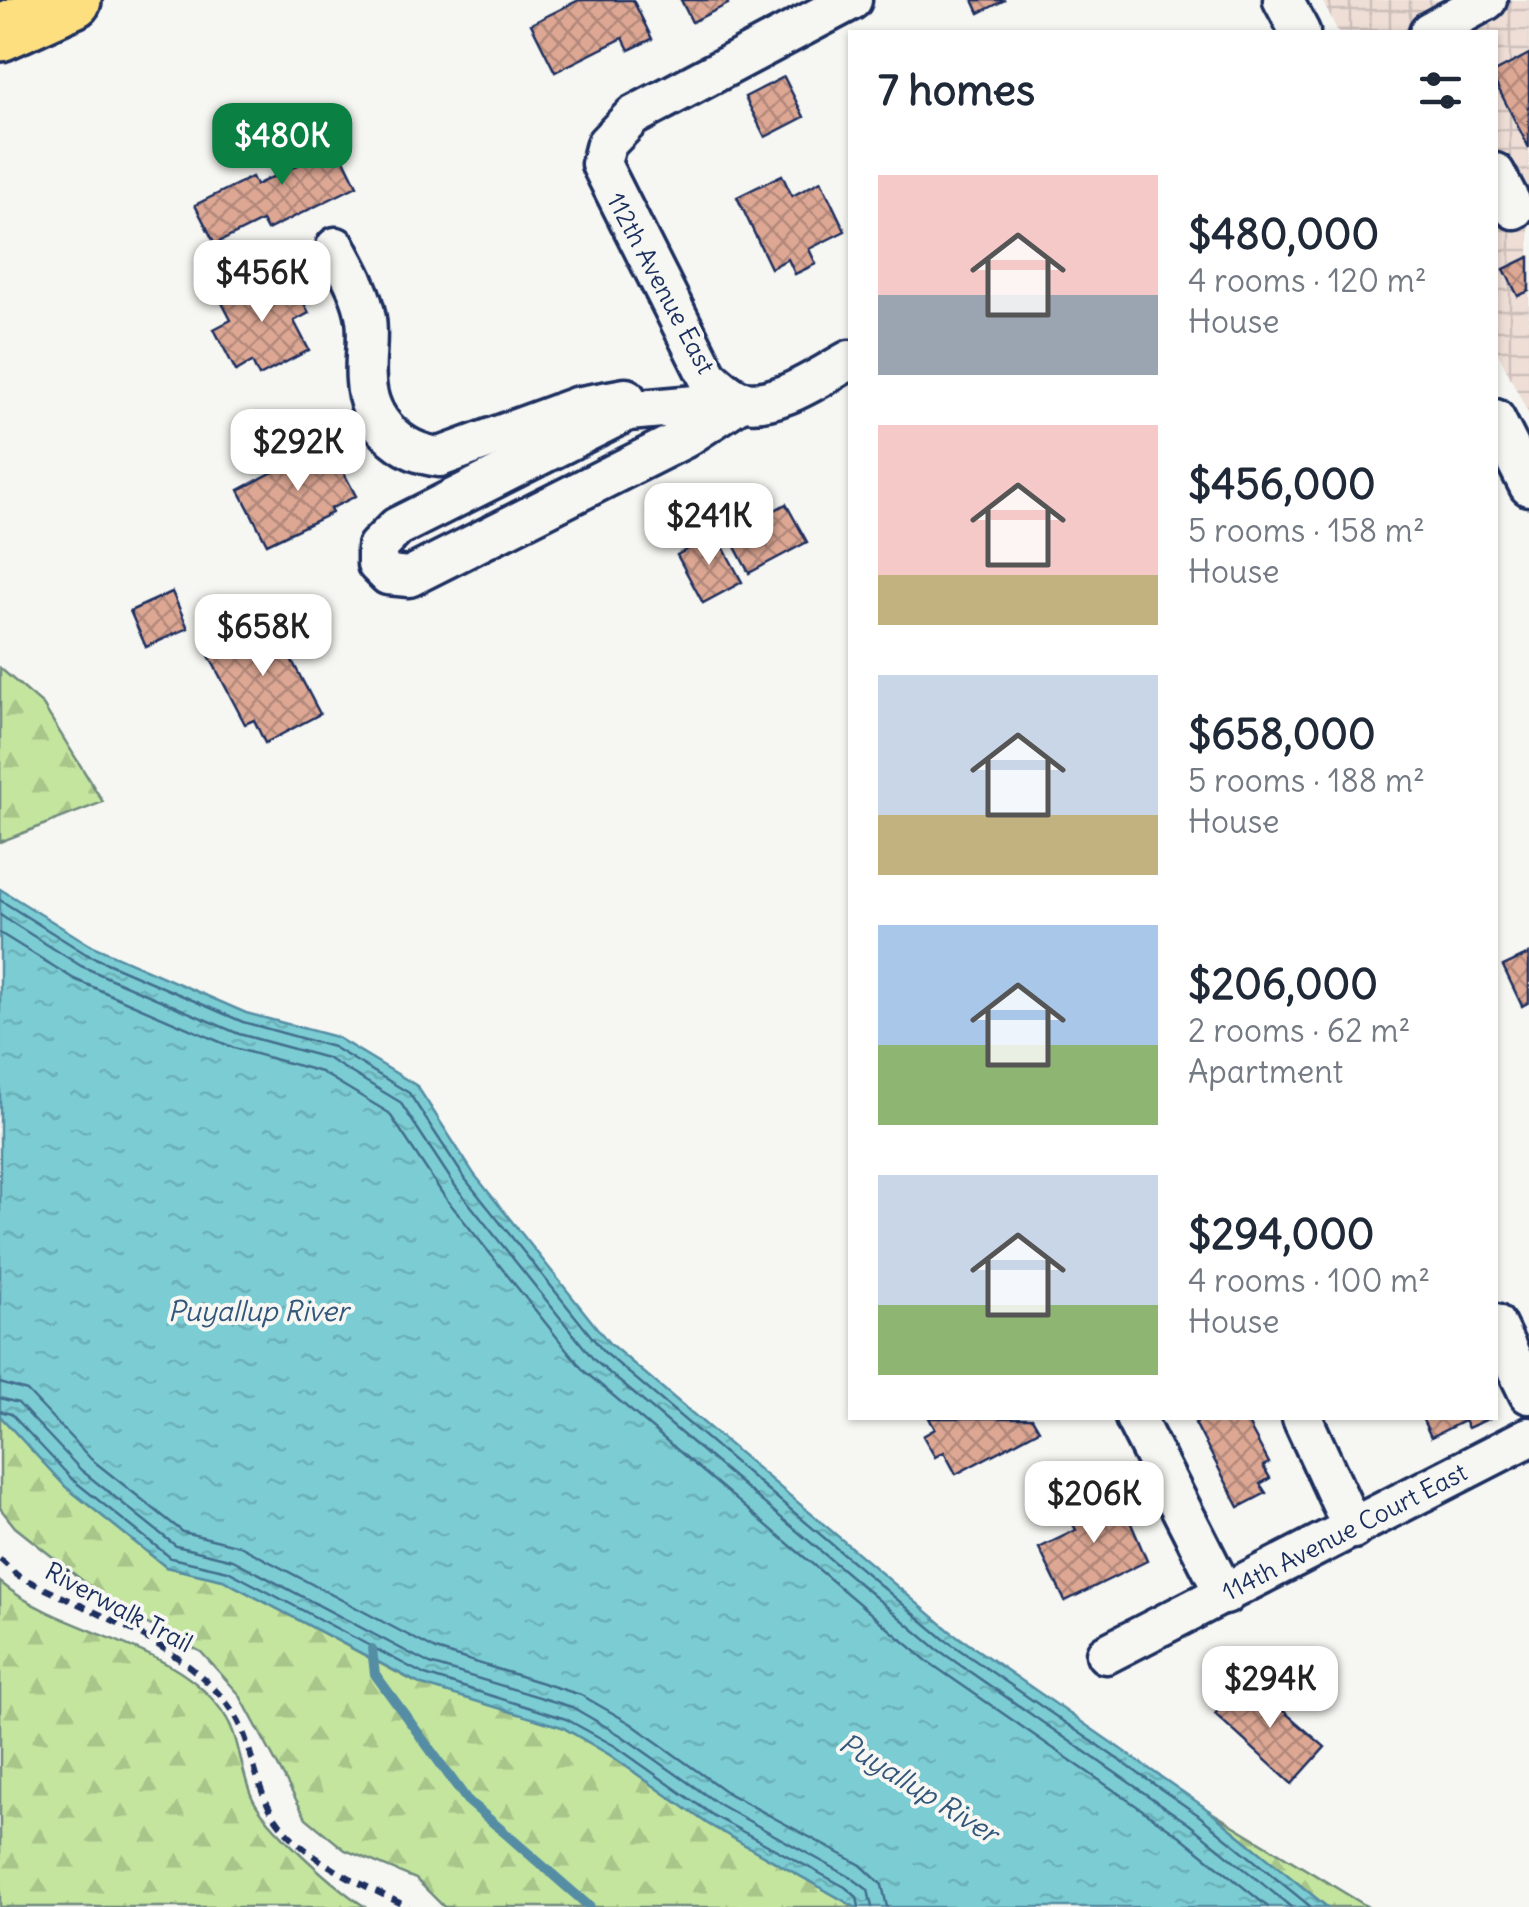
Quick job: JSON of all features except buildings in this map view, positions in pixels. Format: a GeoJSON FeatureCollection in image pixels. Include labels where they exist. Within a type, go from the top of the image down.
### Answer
{"type":"FeatureCollection","features":[{"type":"Feature","properties":{"kind":"highway"},"geometry":{"type":"LineString","coordinates":[[0,33],[74,0]]}},
{"type":"Feature","properties":{"kind":"street"},"geometry":{"type":"LineString","coordinates":[[1283,0],[1299,30]]}},
{"type":"Feature","properties":{"kind":"street"},"geometry":{"type":"LineString","coordinates":[[1433,30],[1487,0]]}},
{"type":"Feature","properties":{"kind":"street","name":"112th Avenue East"},"geometry":{"type":"LineString","coordinates":[[742,400],[708,377],[606,182],[603,152],[633,116],[839,7]]}},
{"type":"Feature","properties":{"kind":"street"},"geometry":{"type":"LineString","coordinates":[[1498,179],[1513,210]]}},
{"type":"Feature","properties":{"kind":"street"},"geometry":{"type":"LineString","coordinates":[[336,247],[363,306],[365,383],[377,416],[395,441],[417,455],[440,457],[576,407],[647,395],[679,422]]}},
{"type":"Feature","properties":{"kind":"street"},"geometry":{"type":"LineString","coordinates":[[679,422],[628,410],[396,528],[378,547],[377,564],[388,575],[408,576],[679,422],[742,400],[796,388],[848,361]]}},
{"type":"Feature","properties":{"kind":"street"},"geometry":{"type":"LineString","coordinates":[[1498,424],[1529,486]]}},
{"type":"Feature","properties":{"kind":"street"},"geometry":{"type":"LineString","coordinates":[[1498,1330],[1529,1394]]}},
{"type":"Feature","properties":{"kind":"street"},"geometry":{"type":"LineString","coordinates":[[1135,1420],[1225,1595]]}},
{"type":"Feature","properties":{"kind":"street"},"geometry":{"type":"LineString","coordinates":[[1303,1420],[1354,1530]]}},
{"type":"Feature","properties":{"kind":"street","name":"114th Avenue Court East"},"geometry":{"type":"LineString","coordinates":[[1106,1654],[1529,1437]]}},
{"type":"Feature","properties":{"kind":"path","name":"Riverwalk Trail"},"geometry":{"type":"LineString","coordinates":[[0,1559],[17,1575],[169,1650],[198,1672],[230,1708],[268,1806],[281,1822],[325,1864],[408,1907]]}},
{"type":"Feature","properties":{"kind":"shaded area"},"geometry":{"type":"Polygon","coordinates":[[[1322,0],[1529,0],[1529,415],[1498,353],[1498,30],[1337,30],[1322,0]]]}},
{"type":"Feature","properties":{"kind":"green space"},"geometry":{"type":"Polygon","coordinates":[[[0,668],[43,705],[103,802],[0,842],[0,668]]]}},
{"type":"Feature","properties":{"kind":"green space"},"geometry":{"type":"Polygon","coordinates":[[[0,1416],[66,1487],[166,1567],[223,1580],[415,1682],[562,1727],[610,1755],[708,1824],[855,1907],[444,1907],[416,1879],[345,1850],[306,1818],[239,1694],[201,1652],[117,1608],[15,1527],[0,1508],[0,1416]]]}},
{"type":"Feature","properties":{"kind":"green space"},"geometry":{"type":"Polygon","coordinates":[[[0,1582],[56,1616],[151,1656],[205,1692],[231,1726],[248,1788],[259,1808],[303,1856],[366,1907],[0,1907],[0,1582]]]}},
{"type":"Feature","properties":{"kind":"green space"},"geometry":{"type":"Polygon","coordinates":[[[1208,1810],[1368,1907],[1327,1907],[1208,1810]]]}},
{"type":"Feature","properties":{"kind":"water","name":"Puyallup River"},"geometry":{"type":"Polygon","coordinates":[[[0,889],[90,945],[246,1013],[336,1037],[417,1086],[474,1174],[609,1343],[950,1631],[1203,1806],[1327,1907],[855,1907],[708,1824],[610,1755],[562,1727],[422,1685],[223,1580],[166,1567],[66,1487],[0,1416],[0,889]]]}},
{"type":"Feature","properties":{"kind":"waterway"},"geometry":{"type":"LineString","coordinates":[[372,1649],[375,1674],[467,1800],[590,1907]]}}]}
